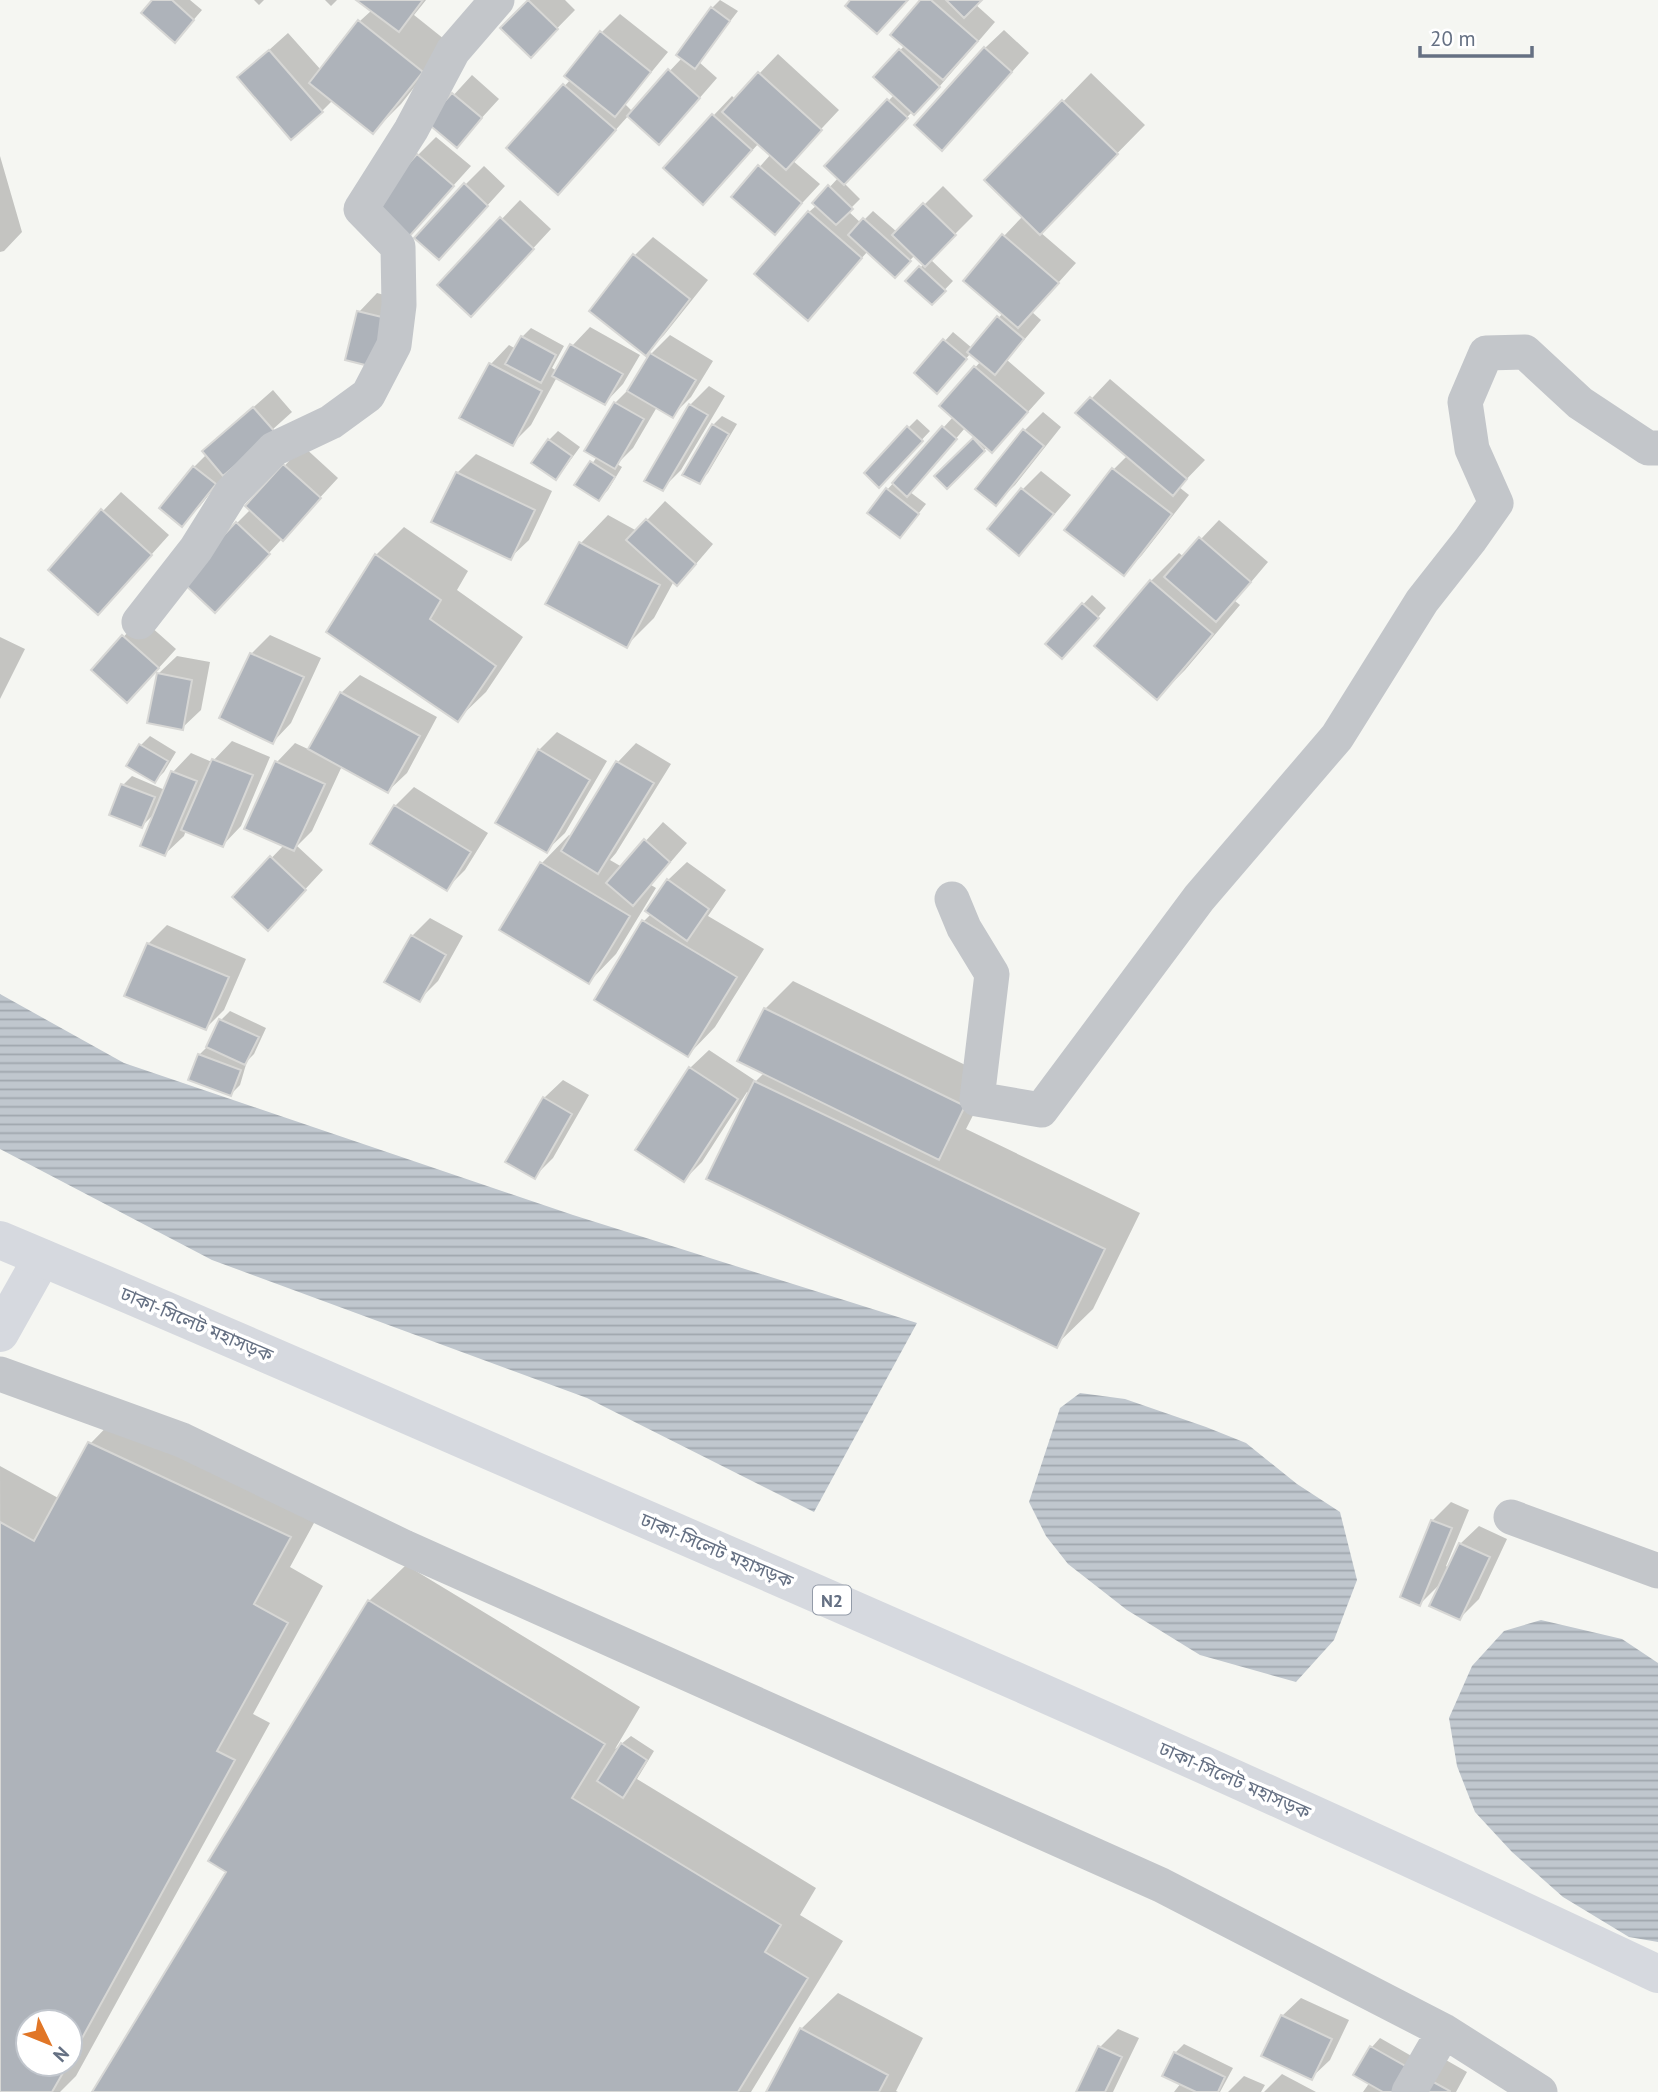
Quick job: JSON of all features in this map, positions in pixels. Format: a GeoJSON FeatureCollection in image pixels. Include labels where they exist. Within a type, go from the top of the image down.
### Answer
{"type":"FeatureCollection","features":[{"type":"Feature","properties":{"kind":"main road","name":"ঢাকা-সিলেট মহাসড়ক"},"geometry":{"type":"LineString","coordinates":[[0,1240],[856,1610],[1452,1877],[1658,1974]]}},
{"type":"Feature","properties":{"kind":"main road"},"geometry":{"type":"LineString","coordinates":[[0,1333],[42,1258]]}},
{"type":"Feature","properties":{"kind":"street"},"geometry":{"type":"LineString","coordinates":[[139,622],[197,549],[231,493],[274,449],[331,422],[368,395],[394,345],[399,305],[398,247],[361,209],[411,130],[453,51],[497,0]]}},
{"type":"Feature","properties":{"kind":"street"},"geometry":{"type":"LineString","coordinates":[[952,899],[964,928],[992,974],[977,1099],[1041,1110],[1199,898],[1337,737],[1422,601],[1496,503],[1472,449],[1465,402],[1486,353],[1525,352],[1580,403],[1648,448],[1658,448]]}},
{"type":"Feature","properties":{"kind":"street"},"geometry":{"type":"LineString","coordinates":[[0,1374],[182,1440],[404,1547],[1161,1885],[1444,2031],[1540,2092]]}},
{"type":"Feature","properties":{"kind":"street"},"geometry":{"type":"LineString","coordinates":[[1511,1517],[1658,1572]]}},
{"type":"Feature","properties":{"kind":"street"},"geometry":{"type":"LineString","coordinates":[[1409,2092],[1444,2031]]}},
{"type":"Feature","properties":{"kind":"shaded area"},"geometry":{"type":"Polygon","coordinates":[[[0,994],[124,1063],[573,1215],[917,1323],[814,1512],[587,1398],[212,1260],[0,1149],[0,994]]]}},
{"type":"Feature","properties":{"kind":"shaded area"},"geometry":{"type":"Polygon","coordinates":[[[1080,1393],[1125,1399],[1246,1443],[1297,1484],[1340,1512],[1357,1580],[1334,1640],[1296,1682],[1200,1655],[1127,1610],[1068,1564],[1046,1536],[1029,1502],[1060,1408],[1080,1393]]]}},
{"type":"Feature","properties":{"kind":"shaded area"},"geometry":{"type":"Polygon","coordinates":[[[1541,1620],[1622,1639],[1658,1663],[1658,1942],[1629,1937],[1563,1897],[1512,1852],[1475,1812],[1457,1766],[1449,1718],[1472,1666],[1504,1631],[1541,1620]]]}},
{"type":"Feature","properties":{"kind":"building"},"geometry":{"type":"Polygon","coordinates":[[[152,0],[172,0],[194,20],[175,43],[141,13],[152,0]]]}},
{"type":"Feature","properties":{"kind":"building"},"geometry":{"type":"Polygon","coordinates":[[[356,0],[423,0],[399,32],[356,0]]]}},
{"type":"Feature","properties":{"kind":"building"},"geometry":{"type":"Polygon","coordinates":[[[528,0],[558,29],[531,58],[500,28],[528,0]]]}},
{"type":"Feature","properties":{"kind":"building"},"geometry":{"type":"Polygon","coordinates":[[[850,0],[908,0],[877,34],[845,6],[850,0]]]}},
{"type":"Feature","properties":{"kind":"building"},"geometry":{"type":"Polygon","coordinates":[[[920,0],[931,0],[978,41],[943,80],[890,35],[920,0]]]}},
{"type":"Feature","properties":{"kind":"building"},"geometry":{"type":"Polygon","coordinates":[[[946,0],[982,0],[964,18],[946,0]]]}},
{"type":"Feature","properties":{"kind":"building"},"geometry":{"type":"Polygon","coordinates":[[[711,7],[730,21],[695,69],[676,55],[711,7]]]}},
{"type":"Feature","properties":{"kind":"building"},"geometry":{"type":"Polygon","coordinates":[[[358,20],[423,72],[373,134],[309,83],[358,20]]]}},
{"type":"Feature","properties":{"kind":"building"},"geometry":{"type":"Polygon","coordinates":[[[600,31],[651,72],[615,117],[564,76],[600,31]]]}},
{"type":"Feature","properties":{"kind":"building"},"geometry":{"type":"Polygon","coordinates":[[[984,47],[1012,72],[942,151],[914,125],[984,47]]]}},
{"type":"Feature","properties":{"kind":"building"},"geometry":{"type":"Polygon","coordinates":[[[899,49],[940,87],[914,115],[873,77],[899,49]]]}},
{"type":"Feature","properties":{"kind":"building"},"geometry":{"type":"Polygon","coordinates":[[[269,50],[323,112],[291,140],[237,77],[269,50]]]}},
{"type":"Feature","properties":{"kind":"building"},"geometry":{"type":"Polygon","coordinates":[[[668,69],[700,98],[659,145],[627,116],[668,69]]]}},
{"type":"Feature","properties":{"kind":"building"},"geometry":{"type":"Polygon","coordinates":[[[758,72],[822,130],[786,170],[722,112],[758,72]]]}},
{"type":"Feature","properties":{"kind":"building"},"geometry":{"type":"Polygon","coordinates":[[[563,84],[616,130],[558,195],[506,148],[563,84]]]}},
{"type":"Feature","properties":{"kind":"building"},"geometry":{"type":"Polygon","coordinates":[[[452,93],[482,118],[457,148],[426,122],[452,93]]]}},
{"type":"Feature","properties":{"kind":"building"},"geometry":{"type":"Polygon","coordinates":[[[887,99],[908,118],[844,185],[824,166],[887,99]]]}},
{"type":"Feature","properties":{"kind":"building"},"geometry":{"type":"Polygon","coordinates":[[[1062,100],[1118,154],[1040,235],[984,180],[1062,100]]]}},
{"type":"Feature","properties":{"kind":"building"},"geometry":{"type":"Polygon","coordinates":[[[712,114],[752,150],[703,205],[663,168],[712,114]]]}},
{"type":"Feature","properties":{"kind":"building"},"geometry":{"type":"Polygon","coordinates":[[[417,154],[454,186],[407,239],[370,207],[417,154]]]}},
{"type":"Feature","properties":{"kind":"building"},"geometry":{"type":"Polygon","coordinates":[[[758,165],[802,203],[775,235],[731,197],[758,165]]]}},
{"type":"Feature","properties":{"kind":"building"},"geometry":{"type":"Polygon","coordinates":[[[464,183],[488,206],[439,260],[414,238],[464,183]]]}},
{"type":"Feature","properties":{"kind":"building"},"geometry":{"type":"Polygon","coordinates":[[[828,185],[853,209],[836,225],[812,203],[828,185]]]}},
{"type":"Feature","properties":{"kind":"building"},"geometry":{"type":"Polygon","coordinates":[[[923,203],[956,235],[925,267],[892,235],[923,203]]]}},
{"type":"Feature","properties":{"kind":"building"},"geometry":{"type":"Polygon","coordinates":[[[808,211],[862,258],[808,321],[754,274],[808,211]]]}},
{"type":"Feature","properties":{"kind":"building"},"geometry":{"type":"Polygon","coordinates":[[[500,217],[534,249],[471,317],[437,285],[500,217]]]}},
{"type":"Feature","properties":{"kind":"building"},"geometry":{"type":"Polygon","coordinates":[[[863,218],[911,261],[895,278],[848,235],[863,218]]]}},
{"type":"Feature","properties":{"kind":"building"},"geometry":{"type":"Polygon","coordinates":[[[1002,234],[1059,283],[1018,328],[963,281],[1002,234]]]}},
{"type":"Feature","properties":{"kind":"building"},"geometry":{"type":"Polygon","coordinates":[[[633,254],[690,299],[646,356],[589,311],[633,254]]]}},
{"type":"Feature","properties":{"kind":"building"},"geometry":{"type":"Polygon","coordinates":[[[919,266],[946,291],[932,305],[905,281],[919,266]]]}},
{"type":"Feature","properties":{"kind":"building"},"geometry":{"type":"Polygon","coordinates":[[[357,311],[390,319],[377,368],[345,360],[357,311]]]}},
{"type":"Feature","properties":{"kind":"building"},"geometry":{"type":"Polygon","coordinates":[[[997,316],[1024,339],[995,375],[967,352],[997,316]]]}},
{"type":"Feature","properties":{"kind":"building"},"geometry":{"type":"Polygon","coordinates":[[[521,336],[556,355],[541,383],[505,364],[521,336]]]}},
{"type":"Feature","properties":{"kind":"building"},"geometry":{"type":"Polygon","coordinates":[[[943,339],[967,359],[937,394],[914,373],[943,339]]]}},
{"type":"Feature","properties":{"kind":"building"},"geometry":{"type":"Polygon","coordinates":[[[570,344],[623,374],[605,405],[552,376],[570,344]]]}},
{"type":"Feature","properties":{"kind":"building"},"geometry":{"type":"Polygon","coordinates":[[[650,353],[696,380],[673,418],[627,391],[650,353]]]}},
{"type":"Feature","properties":{"kind":"building"},"geometry":{"type":"Polygon","coordinates":[[[489,363],[542,391],[513,446],[459,418],[489,363]]]}},
{"type":"Feature","properties":{"kind":"building"},"geometry":{"type":"Polygon","coordinates":[[[974,366],[1028,412],[992,453],[939,406],[974,366]]]}},
{"type":"Feature","properties":{"kind":"building"},"geometry":{"type":"Polygon","coordinates":[[[1090,397],[1187,479],[1173,496],[1075,413],[1090,397]]]}},
{"type":"Feature","properties":{"kind":"building"},"geometry":{"type":"Polygon","coordinates":[[[614,402],[644,419],[615,469],[584,451],[614,402]]]}},
{"type":"Feature","properties":{"kind":"building"},"geometry":{"type":"Polygon","coordinates":[[[689,404],[708,415],[663,491],[644,481],[689,404]]]}},
{"type":"Feature","properties":{"kind":"building"},"geometry":{"type":"Polygon","coordinates":[[[253,407],[275,432],[223,476],[202,451],[253,407]]]}},
{"type":"Feature","properties":{"kind":"building"},"geometry":{"type":"Polygon","coordinates":[[[712,424],[729,434],[700,484],[682,475],[712,424]]]}},
{"type":"Feature","properties":{"kind":"building"},"geometry":{"type":"Polygon","coordinates":[[[907,426],[923,441],[879,488],[864,473],[907,426]]]}},
{"type":"Feature","properties":{"kind":"building"},"geometry":{"type":"Polygon","coordinates":[[[942,426],[957,439],[907,497],[892,483],[942,426]]]}},
{"type":"Feature","properties":{"kind":"building"},"geometry":{"type":"Polygon","coordinates":[[[1023,429],[1044,446],[996,506],[975,489],[1023,429]]]}},
{"type":"Feature","properties":{"kind":"building"},"geometry":{"type":"Polygon","coordinates":[[[973,438],[985,451],[947,489],[934,476],[973,438]]]}},
{"type":"Feature","properties":{"kind":"building"},"geometry":{"type":"Polygon","coordinates":[[[548,439],[572,456],[556,480],[531,463],[548,439]]]}},
{"type":"Feature","properties":{"kind":"building"},"geometry":{"type":"Polygon","coordinates":[[[590,461],[615,477],[599,501],[574,485],[590,461]]]}},
{"type":"Feature","properties":{"kind":"building"},"geometry":{"type":"Polygon","coordinates":[[[283,464],[321,498],[283,541],[245,506],[283,464]]]}},
{"type":"Feature","properties":{"kind":"building"},"geometry":{"type":"Polygon","coordinates":[[[193,466],[216,484],[182,527],[159,508],[193,466]]]}},
{"type":"Feature","properties":{"kind":"building"},"geometry":{"type":"Polygon","coordinates":[[[1112,468],[1172,514],[1124,576],[1064,530],[1112,468]]]}},
{"type":"Feature","properties":{"kind":"building"},"geometry":{"type":"Polygon","coordinates":[[[456,472],[535,510],[511,560],[431,522],[456,472]]]}},
{"type":"Feature","properties":{"kind":"building"},"geometry":{"type":"Polygon","coordinates":[[[886,488],[919,514],[900,538],[867,513],[886,488]]]}},
{"type":"Feature","properties":{"kind":"building"},"geometry":{"type":"Polygon","coordinates":[[[1021,488],[1054,514],[1019,556],[987,529],[1021,488]]]}},
{"type":"Feature","properties":{"kind":"building"},"geometry":{"type":"Polygon","coordinates":[[[101,509],[152,555],[98,615],[48,570],[101,509]]]}},
{"type":"Feature","properties":{"kind":"building"},"geometry":{"type":"Polygon","coordinates":[[[646,519],[696,564],[677,586],[626,540],[646,519]]]}},
{"type":"Feature","properties":{"kind":"building"},"geometry":{"type":"Polygon","coordinates":[[[236,522],[270,554],[215,613],[181,581],[236,522]]]}},
{"type":"Feature","properties":{"kind":"building"},"geometry":{"type":"Polygon","coordinates":[[[1199,537],[1251,582],[1216,622],[1164,577],[1199,537]]]}},
{"type":"Feature","properties":{"kind":"building"},"geometry":{"type":"Polygon","coordinates":[[[579,542],[660,585],[627,648],[545,604],[579,542]]]}},
{"type":"Feature","properties":{"kind":"building"},"geometry":{"type":"Polygon","coordinates":[[[375,554],[441,600],[430,619],[496,666],[458,722],[326,632],[375,554]]]}},
{"type":"Feature","properties":{"kind":"building"},"geometry":{"type":"Polygon","coordinates":[[[1150,580],[1213,634],[1157,700],[1094,646],[1150,580]]]}},
{"type":"Feature","properties":{"kind":"building"},"geometry":{"type":"Polygon","coordinates":[[[1082,603],[1099,618],[1062,659],[1045,644],[1082,603]]]}},
{"type":"Feature","properties":{"kind":"building"},"geometry":{"type":"Polygon","coordinates":[[[122,635],[159,668],[127,703],[91,670],[122,635]]]}},
{"type":"Feature","properties":{"kind":"building"},"geometry":{"type":"Polygon","coordinates":[[[250,653],[304,677],[273,744],[219,718],[250,653]]]}},
{"type":"Feature","properties":{"kind":"building"},"geometry":{"type":"Polygon","coordinates":[[[157,673],[192,680],[183,730],[147,723],[157,673]]]}},
{"type":"Feature","properties":{"kind":"building"},"geometry":{"type":"Polygon","coordinates":[[[340,692],[420,736],[388,793],[308,749],[340,692]]]}},
{"type":"Feature","properties":{"kind":"building"},"geometry":{"type":"Polygon","coordinates":[[[139,744],[168,761],[155,783],[126,766],[139,744]]]}},
{"type":"Feature","properties":{"kind":"building"},"geometry":{"type":"Polygon","coordinates":[[[538,749],[590,780],[547,853],[495,823],[538,749]]]}},
{"type":"Feature","properties":{"kind":"building"},"geometry":{"type":"Polygon","coordinates":[[[212,759],[253,775],[223,847],[181,830],[212,759]]]}},
{"type":"Feature","properties":{"kind":"building"},"geometry":{"type":"Polygon","coordinates":[[[275,761],[325,784],[294,851],[244,829],[275,761]]]}},
{"type":"Feature","properties":{"kind":"building"},"geometry":{"type":"Polygon","coordinates":[[[616,761],[654,783],[598,874],[561,851],[616,761]]]}},
{"type":"Feature","properties":{"kind":"building"},"geometry":{"type":"Polygon","coordinates":[[[171,771],[197,781],[165,856],[140,846],[171,771]]]}},
{"type":"Feature","properties":{"kind":"building"},"geometry":{"type":"Polygon","coordinates":[[[121,784],[155,797],[142,828],[109,815],[121,784]]]}},
{"type":"Feature","properties":{"kind":"building"},"geometry":{"type":"Polygon","coordinates":[[[394,805],[471,852],[447,891],[370,844],[394,805]]]}},
{"type":"Feature","properties":{"kind":"building"},"geometry":{"type":"Polygon","coordinates":[[[644,839],[670,862],[633,906],[606,883],[644,839]]]}},
{"type":"Feature","properties":{"kind":"building"},"geometry":{"type":"Polygon","coordinates":[[[270,856],[306,890],[268,931],[232,897],[270,856]]]}},
{"type":"Feature","properties":{"kind":"building"},"geometry":{"type":"Polygon","coordinates":[[[540,862],[630,916],[589,984],[499,930],[540,862]]]}},
{"type":"Feature","properties":{"kind":"building"},"geometry":{"type":"Polygon","coordinates":[[[667,879],[709,909],[687,941],[645,911],[667,879]]]}},
{"type":"Feature","properties":{"kind":"building"},"geometry":{"type":"Polygon","coordinates":[[[642,920],[737,977],[688,1057],[594,1000],[642,920]]]}},
{"type":"Feature","properties":{"kind":"building"},"geometry":{"type":"Polygon","coordinates":[[[411,935],[446,955],[420,1002],[384,982],[411,935]]]}},
{"type":"Feature","properties":{"kind":"building"},"geometry":{"type":"Polygon","coordinates":[[[147,943],[229,977],[206,1030],[124,996],[147,943]]]}},
{"type":"Feature","properties":{"kind":"building"},"geometry":{"type":"Polygon","coordinates":[[[764,1008],[965,1106],[939,1160],[737,1061],[764,1008]]]}},
{"type":"Feature","properties":{"kind":"building"},"geometry":{"type":"Polygon","coordinates":[[[219,1019],[259,1037],[245,1065],[206,1047],[219,1019]]]}},
{"type":"Feature","properties":{"kind":"building"},"geometry":{"type":"Polygon","coordinates":[[[198,1054],[241,1070],[231,1096],[188,1080],[198,1054]]]}},
{"type":"Feature","properties":{"kind":"building"},"geometry":{"type":"Polygon","coordinates":[[[689,1067],[738,1099],[684,1182],[635,1150],[689,1067]]]}},
{"type":"Feature","properties":{"kind":"building"},"geometry":{"type":"Polygon","coordinates":[[[754,1081],[1105,1249],[1057,1348],[706,1179],[754,1081]]]}},
{"type":"Feature","properties":{"kind":"building"},"geometry":{"type":"Polygon","coordinates":[[[543,1097],[572,1114],[535,1179],[505,1162],[543,1097]]]}},
{"type":"Feature","properties":{"kind":"building"},"geometry":{"type":"Polygon","coordinates":[[[88,1442],[291,1537],[254,1604],[288,1623],[217,1751],[235,1760],[84,2035],[84,2008],[14,2008],[14,2078],[60,2078],[52,2092],[0,2092],[0,1522],[34,1541],[88,1442]]]}},
{"type":"Feature","properties":{"kind":"building"},"geometry":{"type":"Polygon","coordinates":[[[1431,1520],[1452,1528],[1420,1606],[1400,1597],[1431,1520]]]}},
{"type":"Feature","properties":{"kind":"building"},"geometry":{"type":"Polygon","coordinates":[[[1459,1543],[1490,1557],[1460,1620],[1429,1606],[1459,1543]]]}},
{"type":"Feature","properties":{"kind":"building"},"geometry":{"type":"Polygon","coordinates":[[[368,1600],[605,1744],[572,1798],[781,1925],[765,1952],[808,1978],[738,2092],[92,2092],[226,1872],[208,1861],[368,1600]]]}},
{"type":"Feature","properties":{"kind":"building"},"geometry":{"type":"Polygon","coordinates":[[[621,1743],[647,1760],[623,1798],[597,1781],[621,1743]]]}},
{"type":"Feature","properties":{"kind":"building"},"geometry":{"type":"Polygon","coordinates":[[[1281,2015],[1332,2039],[1312,2080],[1261,2056],[1281,2015]]]}},
{"type":"Feature","properties":{"kind":"building"},"geometry":{"type":"Polygon","coordinates":[[[800,2028],[888,2075],[879,2092],[766,2092],[800,2028]]]}},
{"type":"Feature","properties":{"kind":"building"},"geometry":{"type":"Polygon","coordinates":[[[1098,2046],[1122,2057],[1105,2092],[1076,2092],[1098,2046]]]}},
{"type":"Feature","properties":{"kind":"building"},"geometry":{"type":"Polygon","coordinates":[[[1370,2046],[1407,2067],[1393,2092],[1383,2092],[1353,2075],[1370,2046]]]}},
{"type":"Feature","properties":{"kind":"building"},"geometry":{"type":"Polygon","coordinates":[[[1174,2052],[1225,2077],[1218,2092],[1196,2092],[1162,2076],[1174,2052]]]}},
{"type":"Feature","properties":{"kind":"building"},"geometry":{"type":"Polygon","coordinates":[[[1426,2078],[1450,2091],[1450,2092],[1418,2092],[1426,2078]]]}}]}
